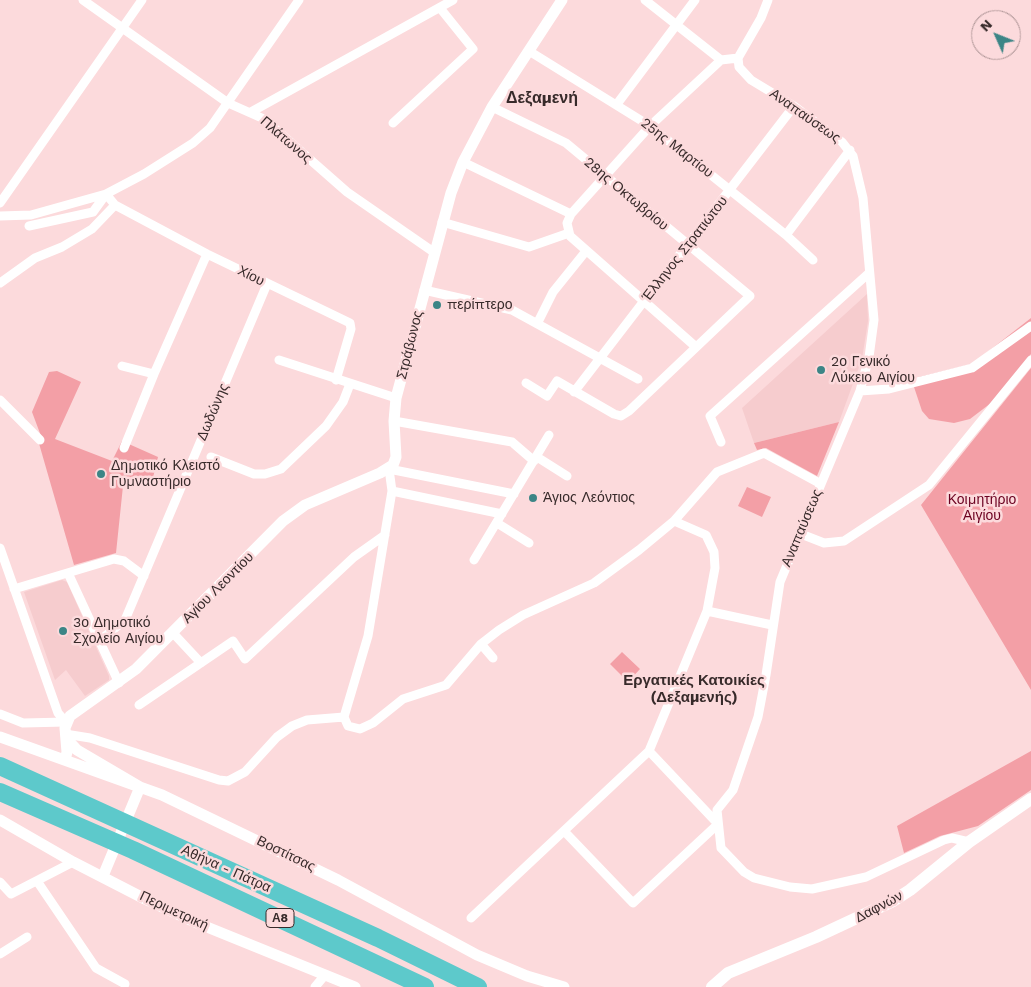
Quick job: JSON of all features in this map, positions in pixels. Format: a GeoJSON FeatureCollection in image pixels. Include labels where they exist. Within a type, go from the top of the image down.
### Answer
{"type":"FeatureCollection","features":[{"type":"Feature","properties":{"kind":"highway","name":"Αθήνα - Πάτρα"},"geometry":{"type":"LineString","coordinates":[[0,766],[378,938],[478,987]]}},
{"type":"Feature","properties":{"kind":"highway","name":"Αθήνα - Πάτρα"},"geometry":{"type":"LineString","coordinates":[[0,792],[97,836],[133,850],[426,987]]}},
{"type":"Feature","properties":{"kind":"main road","name":"Δαφνών"},"geometry":{"type":"LineString","coordinates":[[712,987],[728,973],[816,937],[893,901],[910,890],[969,842],[1031,799]]}},
{"type":"Feature","properties":{"kind":"street","name":"Πλάτωνος"},"geometry":{"type":"LineString","coordinates":[[83,0],[228,103],[264,119],[347,192],[435,253]]}},
{"type":"Feature","properties":{"kind":"street"},"geometry":{"type":"LineString","coordinates":[[0,203],[142,0]]}},
{"type":"Feature","properties":{"kind":"street"},"geometry":{"type":"LineString","coordinates":[[0,216],[31,214],[106,194],[148,171],[199,138],[210,128],[228,103],[298,0]]}},
{"type":"Feature","properties":{"kind":"street"},"geometry":{"type":"LineString","coordinates":[[251,112],[453,0]]}},
{"type":"Feature","properties":{"kind":"street","name":"Στράβωνος"},"geometry":{"type":"LineString","coordinates":[[344,717],[368,636],[385,535],[392,491],[389,469],[396,457],[394,421],[396,398],[442,222],[463,162],[492,106],[562,0]]}},
{"type":"Feature","properties":{"kind":"street"},"geometry":{"type":"LineString","coordinates":[[645,0],[721,60]]}},
{"type":"Feature","properties":{"kind":"street"},"geometry":{"type":"LineString","coordinates":[[617,104],[694,0]]}},
{"type":"Feature","properties":{"kind":"street"},"geometry":{"type":"LineString","coordinates":[[568,231],[571,214],[650,126],[721,60],[738,58],[761,18],[768,0]]}},
{"type":"Feature","properties":{"kind":"street"},"geometry":{"type":"LineString","coordinates":[[393,124],[473,49],[440,8]]}},
{"type":"Feature","properties":{"kind":"street","name":"25ης Μαρτίου"},"geometry":{"type":"LineString","coordinates":[[529,51],[650,126],[786,235],[813,260]]}},
{"type":"Feature","properties":{"kind":"street","name":"Αναπαύσεως"},"geometry":{"type":"LineString","coordinates":[[738,58],[739,67],[747,77],[794,106],[850,150],[857,168],[863,198],[874,320],[869,357],[860,391],[780,582],[758,716],[733,790],[717,810],[721,848],[744,872],[754,878],[812,889],[866,877],[944,840],[952,838],[969,842]]}},
{"type":"Feature","properties":{"kind":"street","name":"28ης Οκτωβρίου"},"geometry":{"type":"LineString","coordinates":[[492,106],[566,144],[750,296],[696,347]]}},
{"type":"Feature","properties":{"kind":"street","name":"Έλληνος Στρατιώτου"},"geometry":{"type":"LineString","coordinates":[[574,392],[794,106]]}},
{"type":"Feature","properties":{"kind":"street"},"geometry":{"type":"LineString","coordinates":[[786,235],[850,150]]}},
{"type":"Feature","properties":{"kind":"street"},"geometry":{"type":"LineString","coordinates":[[463,162],[571,214]]}},
{"type":"Feature","properties":{"kind":"street"},"geometry":{"type":"LineString","coordinates":[[29,226],[93,212],[106,194]]}},
{"type":"Feature","properties":{"kind":"street","name":"Χίου"},"geometry":{"type":"LineString","coordinates":[[106,194],[115,205],[207,254],[350,323],[351,329],[336,380]]}},
{"type":"Feature","properties":{"kind":"street"},"geometry":{"type":"LineString","coordinates":[[0,283],[36,258],[62,247],[92,229],[115,205]]}},
{"type":"Feature","properties":{"kind":"street"},"geometry":{"type":"LineString","coordinates":[[442,222],[529,247],[568,231]]}},
{"type":"Feature","properties":{"kind":"street"},"geometry":{"type":"LineString","coordinates":[[526,383],[548,396],[557,381],[614,414],[621,416],[629,411],[696,347],[586,251],[568,231]]}},
{"type":"Feature","properties":{"kind":"street"},"geometry":{"type":"LineString","coordinates":[[538,322],[553,292],[586,251]]}},
{"type":"Feature","properties":{"kind":"street"},"geometry":{"type":"LineString","coordinates":[[124,448],[154,374],[207,254]]}},
{"type":"Feature","properties":{"kind":"street"},"geometry":{"type":"LineString","coordinates":[[721,442],[710,416],[869,273]]}},
{"type":"Feature","properties":{"kind":"street","name":"Δωδώνης"},"geometry":{"type":"LineString","coordinates":[[99,641],[125,620],[267,284]]}},
{"type":"Feature","properties":{"kind":"street"},"geometry":{"type":"LineString","coordinates":[[424,290],[512,310],[538,322],[638,379]]}},
{"type":"Feature","properties":{"kind":"street"},"geometry":{"type":"LineString","coordinates":[[860,391],[889,389],[972,368],[1031,326]]}},
{"type":"Feature","properties":{"kind":"street"},"geometry":{"type":"LineString","coordinates":[[279,360],[396,398]]}},
{"type":"Feature","properties":{"kind":"street"},"geometry":{"type":"LineString","coordinates":[[801,534],[824,543],[844,541],[930,485],[1031,360]]}},
{"type":"Feature","properties":{"kind":"street"},"geometry":{"type":"LineString","coordinates":[[122,366],[154,374]]}},
{"type":"Feature","properties":{"kind":"street"},"geometry":{"type":"LineString","coordinates":[[212,457],[254,474],[265,474],[281,469],[326,426],[343,402],[350,384]]}},
{"type":"Feature","properties":{"kind":"street"},"geometry":{"type":"LineString","coordinates":[[0,400],[40,440]]}},
{"type":"Feature","properties":{"kind":"street"},"geometry":{"type":"LineString","coordinates":[[394,421],[512,442],[536,459],[566,476]]}},
{"type":"Feature","properties":{"kind":"street"},"geometry":{"type":"LineString","coordinates":[[474,560],[549,435]]}},
{"type":"Feature","properties":{"kind":"street"},"geometry":{"type":"LineString","coordinates":[[0,714],[23,723],[66,731],[90,738],[219,780],[228,781],[245,772],[277,737],[292,726],[307,720],[344,717],[348,726],[360,729],[367,727],[399,701],[437,690],[450,683],[481,644],[522,616],[594,583],[639,550],[674,521],[717,472],[764,453],[821,484]]}},
{"type":"Feature","properties":{"kind":"street"},"geometry":{"type":"LineString","coordinates":[[389,469],[514,494]]}},
{"type":"Feature","properties":{"kind":"street","name":"Αγίου Λεοντίου"},"geometry":{"type":"LineString","coordinates":[[66,731],[72,714],[136,670],[298,509],[314,500],[389,469]]}},
{"type":"Feature","properties":{"kind":"street"},"geometry":{"type":"LineString","coordinates":[[392,491],[502,514]]}},
{"type":"Feature","properties":{"kind":"street"},"geometry":{"type":"LineString","coordinates":[[471,918],[649,751],[707,610],[715,568],[712,546],[701,532],[674,521]]}},
{"type":"Feature","properties":{"kind":"street"},"geometry":{"type":"LineString","coordinates":[[497,523],[529,543]]}},
{"type":"Feature","properties":{"kind":"street"},"geometry":{"type":"LineString","coordinates":[[139,705],[233,641],[245,659],[354,557],[385,535]]}},
{"type":"Feature","properties":{"kind":"street"},"geometry":{"type":"LineString","coordinates":[[0,548],[58,712],[77,750],[140,787],[103,876]]}},
{"type":"Feature","properties":{"kind":"street"},"geometry":{"type":"LineString","coordinates":[[14,589],[120,559],[144,576]]}},
{"type":"Feature","properties":{"kind":"street"},"geometry":{"type":"LineString","coordinates":[[68,573],[119,683]]}},
{"type":"Feature","properties":{"kind":"street"},"geometry":{"type":"LineString","coordinates":[[707,610],[772,625]]}},
{"type":"Feature","properties":{"kind":"street"},"geometry":{"type":"LineString","coordinates":[[173,633],[201,663]]}},
{"type":"Feature","properties":{"kind":"street"},"geometry":{"type":"LineString","coordinates":[[481,644],[493,658]]}},
{"type":"Feature","properties":{"kind":"street"},"geometry":{"type":"LineString","coordinates":[[65,760],[66,731]]}},
{"type":"Feature","properties":{"kind":"street","name":"Βοστίτσας"},"geometry":{"type":"LineString","coordinates":[[0,737],[140,787],[338,880],[477,956],[527,976],[564,987]]}},
{"type":"Feature","properties":{"kind":"street"},"geometry":{"type":"LineString","coordinates":[[564,831],[633,903],[718,824],[649,751]]}},
{"type":"Feature","properties":{"kind":"street","name":"Περιμετρική"},"geometry":{"type":"LineString","coordinates":[[0,820],[73,862],[145,899],[197,923],[355,987]]}},
{"type":"Feature","properties":{"kind":"street"},"geometry":{"type":"LineString","coordinates":[[0,882],[11,894],[73,862]]}},
{"type":"Feature","properties":{"kind":"street"},"geometry":{"type":"LineString","coordinates":[[37,881],[96,968],[124,984]]}},
{"type":"Feature","properties":{"kind":"street"},"geometry":{"type":"LineString","coordinates":[[0,954],[27,937]]}},
{"type":"Feature","properties":{"kind":"street"},"geometry":{"type":"LineString","coordinates":[[314,987],[325,975]]}},
{"type":"Feature","properties":{"kind":"shaded area","name":"2ο Γενικό Λύκειο Αιγίου"},"geometry":{"type":"Polygon","coordinates":[[[867,294],[868,321],[862,359],[839,422],[754,443],[742,408],[867,294]]]}},
{"type":"Feature","properties":{"kind":"shaded area","name":"3ο Δημοτικό Σχολείο Αιγίου"},"geometry":{"type":"Polygon","coordinates":[[[62,580],[67,582],[109,676],[109,680],[85,696],[66,670],[55,680],[24,592],[62,580]]]}},
{"type":"Feature","properties":{"kind":"green space"},"geometry":{"type":"Polygon","coordinates":[[[1031,318],[1031,354],[991,403],[970,419],[954,423],[929,419],[922,411],[914,387],[919,377],[972,364],[1031,318]]]}},
{"type":"Feature","properties":{"kind":"green space","name":"Κοιμητήριο Αιγίου"},"geometry":{"type":"Polygon","coordinates":[[[1031,368],[1031,690],[921,505],[1031,368]]]}},
{"type":"Feature","properties":{"kind":"green space","name":"Δημοτικό Κλειστό Γυμναστήριο"},"geometry":{"type":"Polygon","coordinates":[[[57,371],[81,382],[55,439],[112,461],[122,441],[158,457],[151,486],[123,486],[116,553],[74,565],[38,440],[41,436],[32,412],[49,372],[57,371]]]}},
{"type":"Feature","properties":{"kind":"green space"},"geometry":{"type":"Polygon","coordinates":[[[839,422],[817,476],[766,448],[757,450],[754,443],[839,422]]]}},
{"type":"Feature","properties":{"kind":"green space"},"geometry":{"type":"Polygon","coordinates":[[[747,487],[771,497],[762,517],[738,506],[747,487]]]}},
{"type":"Feature","properties":{"kind":"green space"},"geometry":{"type":"Polygon","coordinates":[[[622,652],[640,669],[628,682],[610,664],[622,652]]]}},
{"type":"Feature","properties":{"kind":"green space"},"geometry":{"type":"Polygon","coordinates":[[[1031,751],[1031,790],[978,826],[940,836],[904,853],[897,826],[1031,751]]]}},
{"type":"Feature","properties":{"kind":"place","name":"περίπτερο"},"geometry":{"type":"Point","coordinates":[437,305]}},
{"type":"Feature","properties":{"kind":"place","name":"2ο Γενικό Λύκειο Αιγίου"},"geometry":{"type":"Point","coordinates":[821,370]}},
{"type":"Feature","properties":{"kind":"place","name":"Δημοτικό Κλειστό Γυμναστήριο"},"geometry":{"type":"Point","coordinates":[101,474]}},
{"type":"Feature","properties":{"kind":"place","name":"Άγιος Λεόντιος"},"geometry":{"type":"Point","coordinates":[533,498]}},
{"type":"Feature","properties":{"kind":"place","name":"3ο Δημοτικό Σχολείο Αιγίου"},"geometry":{"type":"Point","coordinates":[63,631]}},
{"type":"Feature","properties":{"kind":"district","name":"Δεξαμενή"},"geometry":{"type":"Point","coordinates":[542,98]}},
{"type":"Feature","properties":{"kind":"district","name":"Εργατικές Κατοικίες (Δεξαμενής)"},"geometry":{"type":"Point","coordinates":[694,690]}}]}
